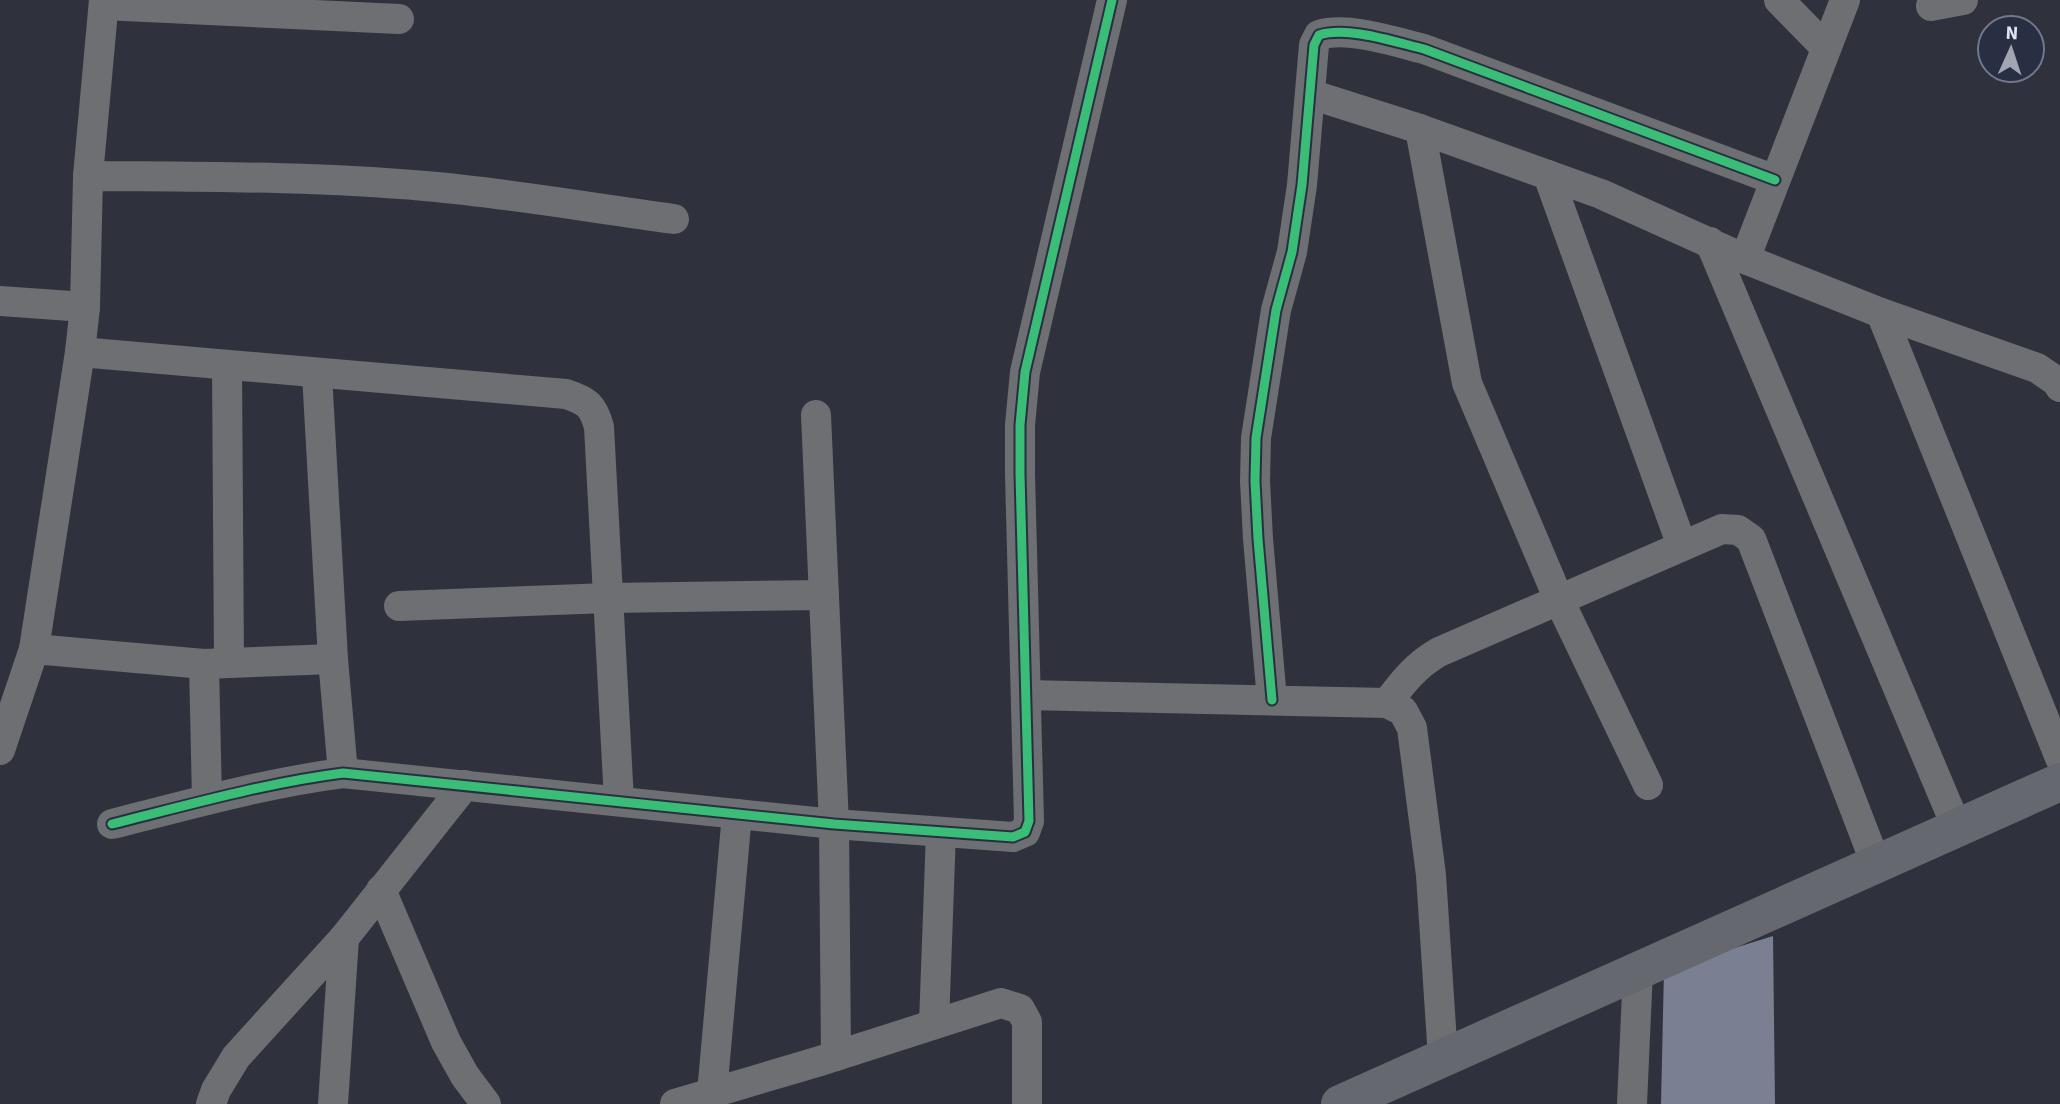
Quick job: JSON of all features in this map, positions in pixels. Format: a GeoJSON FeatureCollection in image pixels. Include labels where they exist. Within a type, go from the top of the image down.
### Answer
{"type":"FeatureCollection","features":[{"type":"Feature","properties":{"kind":"main road"},"geometry":{"type":"LineString","coordinates":[[1340,1104],[2060,782]]}},
{"type":"Feature","properties":{"kind":"street"},"geometry":{"type":"LineString","coordinates":[[112,824],[207,800],[343,773],[834,824],[1013,837],[1025,832],[1029,821],[1020,425],[1025,372],[1112,0]]}},
{"type":"Feature","properties":{"kind":"street"},"geometry":{"type":"LineString","coordinates":[[1779,0],[1826,48]]}},
{"type":"Feature","properties":{"kind":"street"},"geometry":{"type":"LineString","coordinates":[[1745,259],[1845,0]]}},
{"type":"Feature","properties":{"kind":"street"},"geometry":{"type":"LineString","coordinates":[[1931,6],[1963,0]]}},
{"type":"Feature","properties":{"kind":"street"},"geometry":{"type":"LineString","coordinates":[[0,750],[20,666],[79,352],[85,307],[88,176],[104,3],[398,19]]}},
{"type":"Feature","properties":{"kind":"street"},"geometry":{"type":"LineString","coordinates":[[1272,700],[1258,539],[1256,438],[1276,310],[1292,252],[1302,185],[1314,45],[1319,35],[1330,32],[1387,39],[1470,66],[1775,180]]}},
{"type":"Feature","properties":{"kind":"street"},"geometry":{"type":"LineString","coordinates":[[1310,94],[1420,129],[1601,194],[1745,259],[1881,313],[2037,368],[2060,387]]}},
{"type":"Feature","properties":{"kind":"street"},"geometry":{"type":"LineString","coordinates":[[1420,129],[1467,383],[1559,600],[1648,785]]}},
{"type":"Feature","properties":{"kind":"street"},"geometry":{"type":"LineString","coordinates":[[1548,175],[1682,547]]}},
{"type":"Feature","properties":{"kind":"street"},"geometry":{"type":"LineString","coordinates":[[88,176],[383,182],[674,219]]}},
{"type":"Feature","properties":{"kind":"street"},"geometry":{"type":"LineString","coordinates":[[1710,242],[1957,828]]}},
{"type":"Feature","properties":{"kind":"street"},"geometry":{"type":"LineString","coordinates":[[0,300],[85,307]]}},
{"type":"Feature","properties":{"kind":"street"},"geometry":{"type":"LineString","coordinates":[[1881,313],[2060,758]]}},
{"type":"Feature","properties":{"kind":"street"},"geometry":{"type":"LineString","coordinates":[[79,352],[566,394],[582,399],[594,410],[599,426],[619,802]]}},
{"type":"Feature","properties":{"kind":"street"},"geometry":{"type":"LineString","coordinates":[[207,800],[216,663],[226,366]]}},
{"type":"Feature","properties":{"kind":"street"},"geometry":{"type":"LineString","coordinates":[[317,374],[333,659],[343,773]]}},
{"type":"Feature","properties":{"kind":"street"},"geometry":{"type":"LineString","coordinates":[[816,415],[834,824],[836,1056]]}},
{"type":"Feature","properties":{"kind":"street"},"geometry":{"type":"LineString","coordinates":[[1387,703],[1421,662],[1439,652],[1722,529],[1738,530],[1751,539],[1876,864]]}},
{"type":"Feature","properties":{"kind":"street"},"geometry":{"type":"LineString","coordinates":[[399,606],[608,598],[824,595]]}},
{"type":"Feature","properties":{"kind":"street"},"geometry":{"type":"LineString","coordinates":[[20,666],[333,659]]}},
{"type":"Feature","properties":{"kind":"street"},"geometry":{"type":"LineString","coordinates":[[1026,695],[1387,703],[1403,711],[1412,727],[1431,875],[1443,1058]]}},
{"type":"Feature","properties":{"kind":"street"},"geometry":{"type":"LineString","coordinates":[[211,1104],[216,1090],[236,1057],[344,937],[465,785]]}},
{"type":"Feature","properties":{"kind":"street"},"geometry":{"type":"LineString","coordinates":[[712,1093],[737,814]]}},
{"type":"Feature","properties":{"kind":"street"},"geometry":{"type":"LineString","coordinates":[[934,1024],[941,832]]}},
{"type":"Feature","properties":{"kind":"street"},"geometry":{"type":"LineString","coordinates":[[381,890],[446,1042],[465,1076],[486,1104]]}},
{"type":"Feature","properties":{"kind":"street"},"geometry":{"type":"LineString","coordinates":[[333,1104],[344,937]]}},
{"type":"Feature","properties":{"kind":"street"},"geometry":{"type":"LineString","coordinates":[[1632,1104],[1638,970]]}},
{"type":"Feature","properties":{"kind":"street"},"geometry":{"type":"LineString","coordinates":[[674,1104],[1001,1003],[1020,1009],[1027,1022],[1027,1104]]}},
{"type":"Feature","properties":{"kind":"building"},"geometry":{"type":"Polygon","coordinates":[[[1773,936],[1775,1104],[1661,1104],[1664,970],[1773,936]]]}},
{"type":"Feature","properties":{"kind":"cycle path"},"geometry":{"type":"LineString","coordinates":[[112,824],[256,789],[343,773],[834,824],[1013,837],[1025,832],[1029,821],[1020,474],[1020,425],[1025,372],[1112,0]]}},
{"type":"Feature","properties":{"kind":"cycle path"},"geometry":{"type":"LineString","coordinates":[[1272,700],[1258,539],[1256,438],[1276,310],[1292,252],[1302,185],[1314,45],[1319,35],[1344,32],[1424,49],[1775,180]]}}]}
